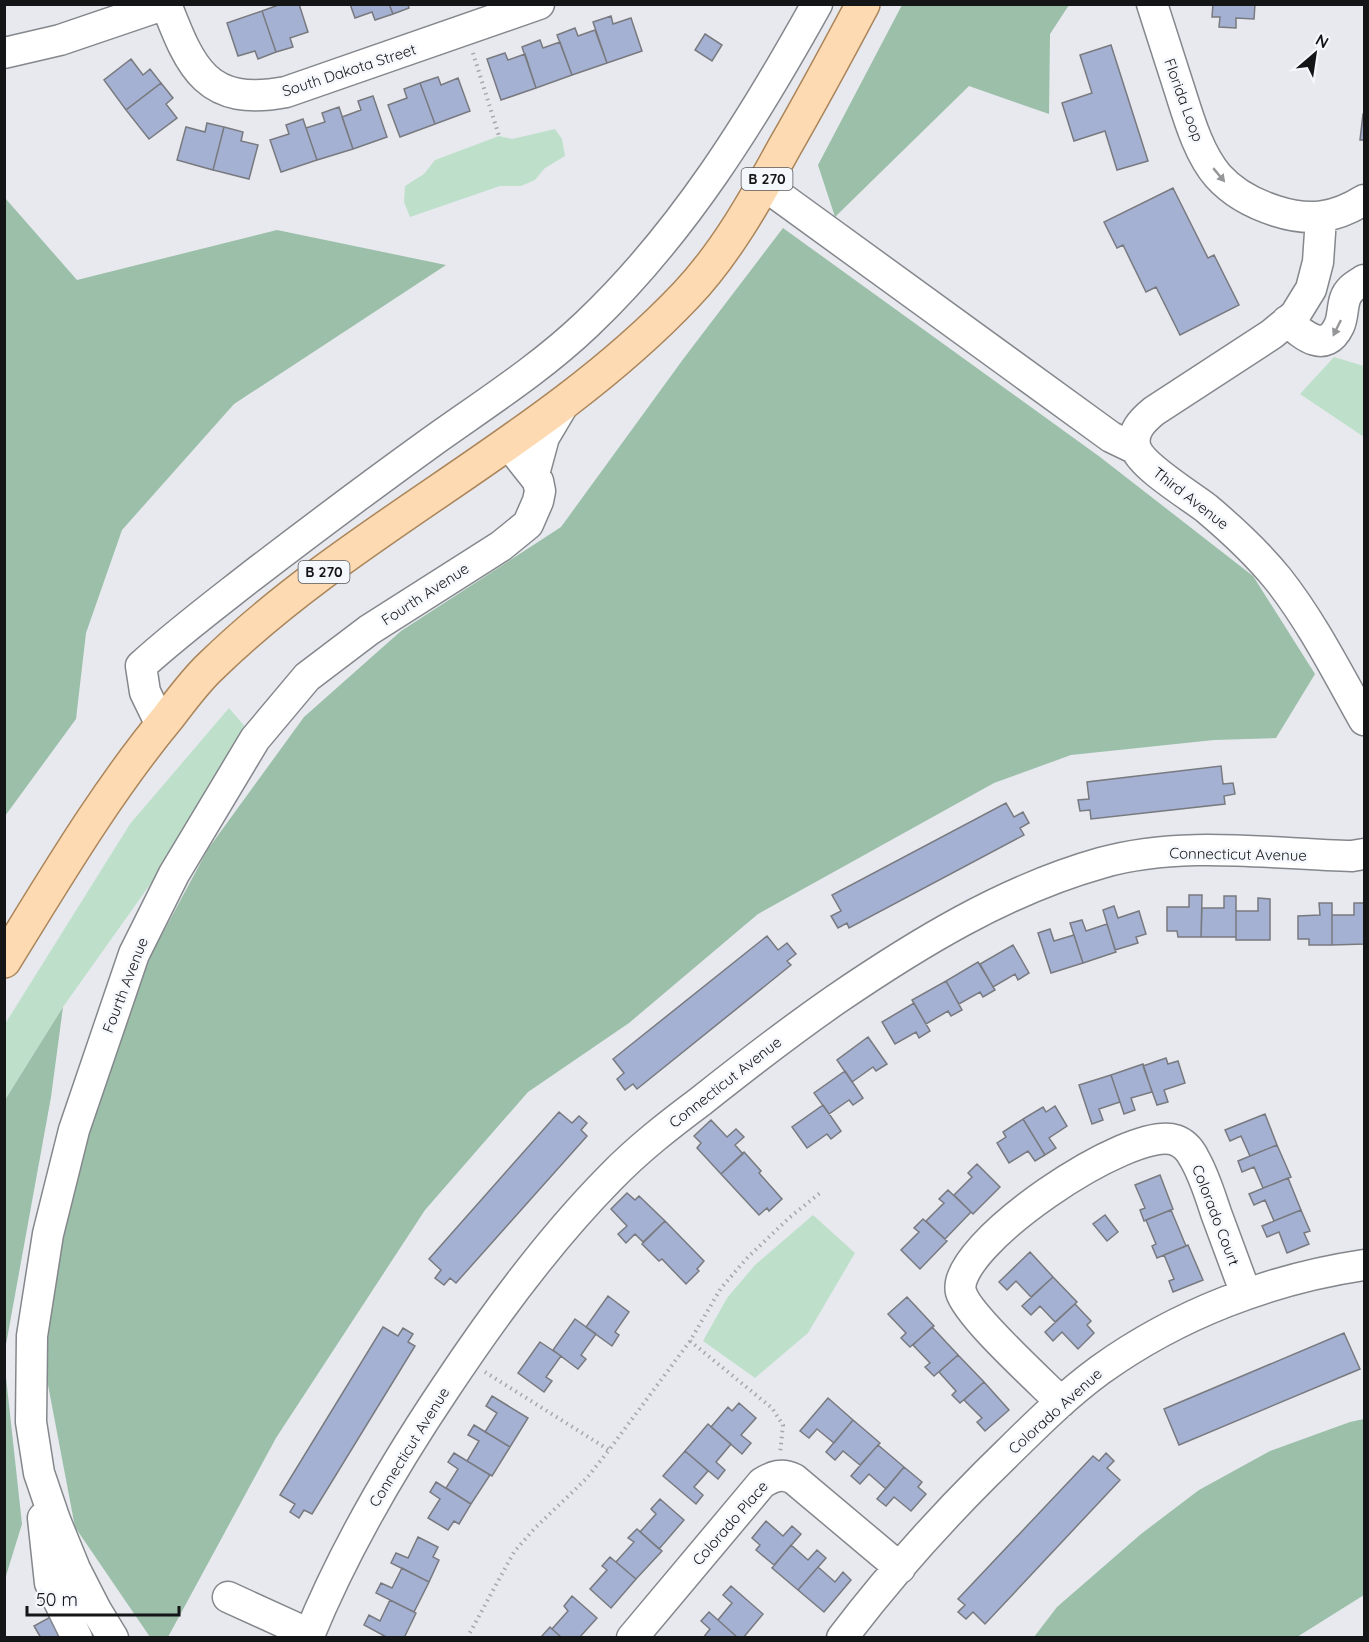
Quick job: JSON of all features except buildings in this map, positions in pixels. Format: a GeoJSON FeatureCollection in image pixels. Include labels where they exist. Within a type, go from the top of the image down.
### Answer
{"type":"FeatureCollection","features":[{"type":"Feature","properties":{"kind":"main road","name":"B 270"},"geometry":{"type":"LineString","coordinates":[[4,961],[116,783],[209,668],[254,627],[341,560],[563,405],[646,336],[689,292],[731,238],[764,185],[863,4]]}},
{"type":"Feature","properties":{"kind":"street","name":"South Dakota Street"},"geometry":{"type":"LineString","coordinates":[[166,4],[183,47],[197,70],[211,82],[247,96],[265,96],[286,92],[539,4]]}},
{"type":"Feature","properties":{"kind":"street"},"geometry":{"type":"LineString","coordinates":[[4,53],[60,40],[166,4]]}},
{"type":"Feature","properties":{"kind":"street"},"geometry":{"type":"LineString","coordinates":[[161,725],[145,692],[141,666],[169,640],[334,512],[522,377],[602,310],[672,232],[774,82],[817,4]]}},
{"type":"Feature","properties":{"kind":"street","name":"Florida Loop"},"geometry":{"type":"LineString","coordinates":[[1152,4],[1198,141],[1217,175],[1240,196],[1261,207],[1286,214],[1321,218],[1353,207],[1365,200]]}},
{"type":"Feature","properties":{"kind":"street"},"geometry":{"type":"LineString","coordinates":[[764,185],[1111,437],[1136,449],[1135,434],[1142,421],[1272,334],[1294,315],[1311,289],[1318,261],[1321,218]]}},
{"type":"Feature","properties":{"kind":"street"},"geometry":{"type":"LineString","coordinates":[[1287,321],[1307,338],[1321,342],[1332,337],[1340,325],[1345,298],[1351,288],[1365,280]]}},
{"type":"Feature","properties":{"kind":"street","name":"Fourth Avenue"},"geometry":{"type":"LineString","coordinates":[[113,1638],[75,1569],[39,1473],[31,1422],[32,1336],[48,1234],[74,1130],[139,944],[174,874],[255,739],[307,677],[369,630],[501,546],[528,524],[540,491],[534,474],[544,437],[563,405]]}},
{"type":"Feature","properties":{"kind":"street"},"geometry":{"type":"LineString","coordinates":[[508,443],[534,474]]}},
{"type":"Feature","properties":{"kind":"street","name":"Third Avenue"},"geometry":{"type":"LineString","coordinates":[[1136,449],[1146,464],[1185,491],[1225,524],[1276,577],[1297,604],[1365,720]]}},
{"type":"Feature","properties":{"kind":"street","name":"Connecticut Avenue"},"geometry":{"type":"LineString","coordinates":[[309,1636],[348,1552],[411,1439],[502,1306],[575,1216],[610,1177],[648,1142],[796,1028],[861,982],[928,940],[982,910],[1029,888],[1102,862],[1178,851],[1233,850],[1352,856],[1365,854]]}},
{"type":"Feature","properties":{"kind":"street","name":"Colorado Court"},"geometry":{"type":"LineString","coordinates":[[1061,1402],[970,1311],[960,1290],[962,1277],[990,1241],[1016,1216],[1039,1197],[1092,1164],[1141,1143],[1163,1138],[1174,1139],[1185,1144],[1206,1184],[1246,1294]]}},
{"type":"Feature","properties":{"kind":"street","name":"Colorado Avenue"},"geometry":{"type":"LineString","coordinates":[[842,1638],[967,1493],[1061,1402],[1100,1370],[1158,1334],[1222,1302],[1297,1279],[1365,1265]]}},
{"type":"Feature","properties":{"kind":"street"},"geometry":{"type":"LineString","coordinates":[[39,1473],[50,1583],[77,1638]]}},
{"type":"Feature","properties":{"kind":"street","name":"Colorado Place"},"geometry":{"type":"LineString","coordinates":[[632,1638],[762,1483],[780,1475],[794,1479],[900,1568]]}},
{"type":"Feature","properties":{"kind":"street"},"geometry":{"type":"LineString","coordinates":[[228,1597],[309,1636]]}},
{"type":"Feature","properties":{"kind":"path"},"geometry":{"type":"LineString","coordinates":[[465,31],[499,136]]}},
{"type":"Feature","properties":{"kind":"path"},"geometry":{"type":"LineString","coordinates":[[467,1638],[514,1552],[535,1528],[586,1479],[609,1450],[690,1341],[722,1288],[748,1257],[789,1218],[820,1193]]}},
{"type":"Feature","properties":{"kind":"path"},"geometry":{"type":"LineString","coordinates":[[690,1341],[772,1408],[783,1425],[780,1475]]}},
{"type":"Feature","properties":{"kind":"path"},"geometry":{"type":"LineString","coordinates":[[464,1359],[609,1450]]}},
{"type":"Feature","properties":{"kind":"green space"},"geometry":{"type":"Polygon","coordinates":[[[902,5],[1069,5],[1050,34],[1049,114],[969,86],[835,217],[818,165],[902,5]]]}},
{"type":"Feature","properties":{"kind":"green space"},"geometry":{"type":"Polygon","coordinates":[[[555,129],[562,139],[565,156],[545,168],[535,180],[521,186],[500,186],[410,217],[404,202],[405,186],[424,174],[435,160],[499,136],[512,139],[555,129]]]}},
{"type":"Feature","properties":{"kind":"green space"},"geometry":{"type":"Polygon","coordinates":[[[5,198],[77,280],[277,230],[446,265],[234,404],[122,530],[86,633],[76,719],[5,816],[5,198]]]}},
{"type":"Feature","properties":{"kind":"green space"},"geometry":{"type":"Polygon","coordinates":[[[783,228],[1100,457],[1253,576],[1315,674],[1276,738],[1214,740],[1071,755],[994,783],[758,914],[629,1023],[528,1092],[425,1210],[276,1438],[168,1637],[150,1637],[75,1527],[45,1369],[58,1242],[110,1060],[152,953],[208,849],[304,717],[401,631],[561,527],[684,358],[783,228]]]}},
{"type":"Feature","properties":{"kind":"green space"},"geometry":{"type":"Polygon","coordinates":[[[1334,357],[1364,366],[1364,437],[1300,394],[1334,357]]]}},
{"type":"Feature","properties":{"kind":"green space"},"geometry":{"type":"Polygon","coordinates":[[[229,708],[247,729],[154,879],[63,1007],[5,1100],[5,1024],[130,824],[229,708]]]}},
{"type":"Feature","properties":{"kind":"green space"},"geometry":{"type":"Polygon","coordinates":[[[63,1007],[51,1097],[5,1350],[5,1100],[63,1007]]]}},
{"type":"Feature","properties":{"kind":"green space"},"geometry":{"type":"Polygon","coordinates":[[[813,1215],[855,1253],[808,1333],[755,1378],[703,1341],[727,1298],[755,1265],[813,1215]]]}},
{"type":"Feature","properties":{"kind":"green space"},"geometry":{"type":"Polygon","coordinates":[[[4,1359],[22,1524],[5,1579],[4,1579],[4,1359]]]}},
{"type":"Feature","properties":{"kind":"green space"},"geometry":{"type":"Polygon","coordinates":[[[1364,1419],[1364,1595],[1297,1637],[1034,1637],[1057,1607],[1141,1534],[1199,1490],[1270,1451],[1364,1419]]]}}]}
